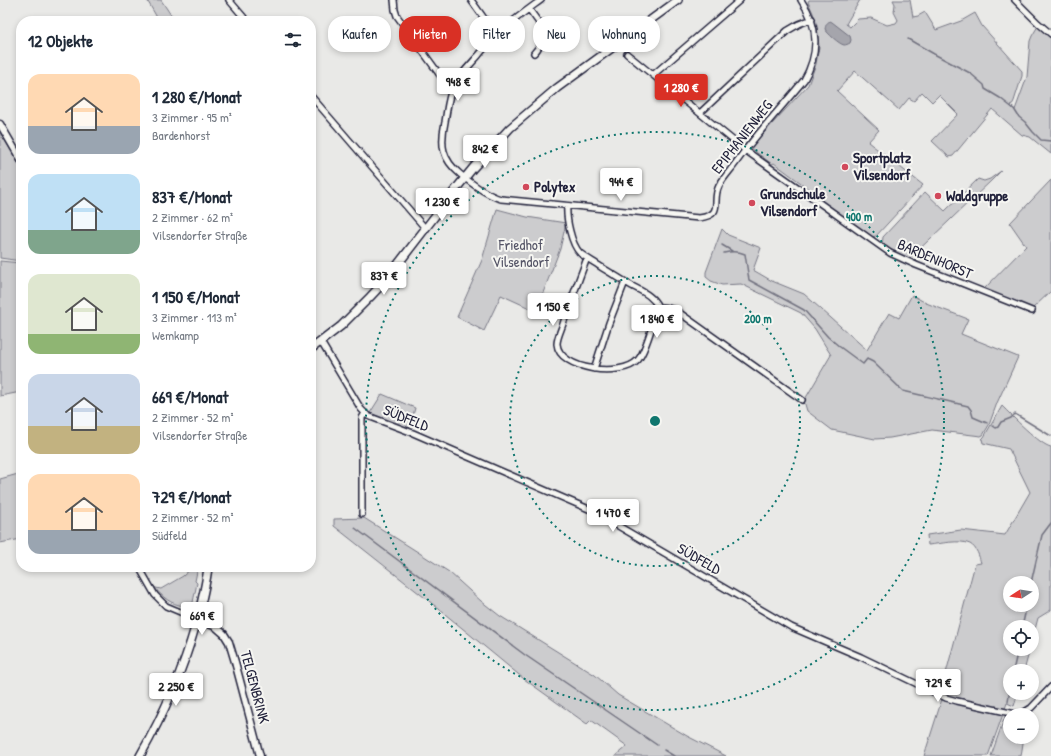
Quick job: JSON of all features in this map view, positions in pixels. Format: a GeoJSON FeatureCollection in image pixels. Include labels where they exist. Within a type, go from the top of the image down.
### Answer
{"type":"FeatureCollection","features":[{"type":"Feature","properties":{"kind":"main road"},"geometry":{"type":"LineString","coordinates":[[316,346],[346,322],[385,281],[424,228],[465,178],[510,128],[537,104],[585,66],[678,0]]}},
{"type":"Feature","properties":{"kind":"main road"},"geometry":{"type":"LineString","coordinates":[[140,756],[173,689],[189,649],[207,572]]}},
{"type":"Feature","properties":{"kind":"street"},"geometry":{"type":"LineString","coordinates":[[229,0],[243,16]]}},
{"type":"Feature","properties":{"kind":"street"},"geometry":{"type":"LineString","coordinates":[[394,0],[397,16],[442,78],[453,88],[462,74],[481,52]]}},
{"type":"Feature","properties":{"kind":"street"},"geometry":{"type":"LineString","coordinates":[[471,0],[482,16]]}},
{"type":"Feature","properties":{"kind":"street"},"geometry":{"type":"LineString","coordinates":[[519,16],[541,0]]}},
{"type":"Feature","properties":{"kind":"street"},"geometry":{"type":"LineString","coordinates":[[653,75],[740,0]]}},
{"type":"Feature","properties":{"kind":"street","name":"EPIPHANIENWEG"},"geometry":{"type":"LineString","coordinates":[[453,88],[444,125],[442,146],[444,154],[452,166],[465,178],[486,193],[496,198],[567,206],[699,218],[706,217],[715,209],[718,187],[745,150],[804,80],[809,72],[815,50],[815,36],[812,19],[801,0]]}},
{"type":"Feature","properties":{"kind":"street"},"geometry":{"type":"LineString","coordinates":[[1015,0],[1051,34]]}},
{"type":"Feature","properties":{"kind":"street"},"geometry":{"type":"LineString","coordinates":[[529,9],[542,27],[540,45],[538,50],[534,53]]}},
{"type":"Feature","properties":{"kind":"street"},"geometry":{"type":"LineString","coordinates":[[700,113],[787,31],[812,19]]}},
{"type":"Feature","properties":{"kind":"street","name":"BARDENHORST"},"geometry":{"type":"LineString","coordinates":[[627,54],[745,150],[890,253],[916,265],[1032,311]]}},
{"type":"Feature","properties":{"kind":"street"},"geometry":{"type":"LineString","coordinates":[[316,102],[424,228]]}},
{"type":"Feature","properties":{"kind":"street"},"geometry":{"type":"LineString","coordinates":[[0,124],[16,151]]}},
{"type":"Feature","properties":{"kind":"street"},"geometry":{"type":"LineString","coordinates":[[567,206],[566,210],[569,224],[575,245],[580,252],[625,282],[656,300],[658,307],[649,338],[641,356],[637,362],[631,366],[611,370],[594,369],[576,364],[567,359],[561,354],[558,348],[557,342],[568,307],[587,258]]}},
{"type":"Feature","properties":{"kind":"street"},"geometry":{"type":"LineString","coordinates":[[594,369],[609,323],[625,282]]}},
{"type":"Feature","properties":{"kind":"street"},"geometry":{"type":"LineString","coordinates":[[658,307],[677,311],[802,400]]}},
{"type":"Feature","properties":{"kind":"street","name":"SÜDFELD"},"geometry":{"type":"LineString","coordinates":[[321,342],[361,409],[365,413],[591,510],[790,627],[861,656],[957,702],[1015,714],[1024,713],[1051,687]]}},
{"type":"Feature","properties":{"kind":"street","name":"SÜDFELD"},"geometry":{"type":"LineString","coordinates":[[362,514],[362,418],[365,413]]}},
{"type":"Feature","properties":{"kind":"street"},"geometry":{"type":"LineString","coordinates":[[143,572],[155,595],[166,606],[197,619]]}},
{"type":"Feature","properties":{"kind":"street","name":"TELGENBRINK"},"geometry":{"type":"LineString","coordinates":[[197,619],[216,627],[224,634],[229,642],[260,756]]}},
{"type":"Feature","properties":{"kind":"green space"},"geometry":{"type":"Polygon","coordinates":[[[147,0],[161,0],[172,16],[156,16],[147,0]]]}},
{"type":"Feature","properties":{"kind":"green space"},"geometry":{"type":"Polygon","coordinates":[[[809,0],[860,0],[846,24],[850,27],[858,19],[871,18],[887,25],[896,23],[898,20],[894,12],[895,4],[893,0],[910,0],[913,17],[925,12],[936,30],[961,21],[975,13],[982,26],[1022,71],[1022,76],[1011,107],[1015,110],[1027,77],[1030,41],[1038,26],[1051,37],[1051,154],[1030,137],[1022,135],[992,109],[953,156],[949,157],[932,141],[958,114],[939,95],[932,102],[922,92],[914,101],[909,98],[899,110],[855,71],[837,91],[879,130],[868,142],[923,185],[876,236],[872,237],[822,201],[819,194],[817,195],[774,163],[772,164],[750,148],[808,85],[816,64],[819,47],[817,26],[808,2],[809,0]]]}},
{"type":"Feature","properties":{"kind":"green space"},"geometry":{"type":"Polygon","coordinates":[[[0,132],[16,159],[16,260],[0,258],[0,132]]]}},
{"type":"Feature","properties":{"kind":"green space"},"geometry":{"type":"Polygon","coordinates":[[[1001,171],[909,259],[894,253],[882,245],[883,237],[925,192],[945,211],[978,179],[984,181],[990,179],[1001,171]]]}},
{"type":"Feature","properties":{"kind":"green space"},"geometry":{"type":"Polygon","coordinates":[[[1051,180],[1051,291],[1032,309],[983,290],[1026,246],[1010,223],[1051,180]]]}},
{"type":"Feature","properties":{"kind":"green space","name":"Friedhof Vilsendorf"},"geometry":{"type":"Polygon","coordinates":[[[497,209],[527,217],[566,223],[560,249],[536,311],[501,295],[484,331],[457,317],[482,260],[497,209]]]}},
{"type":"Feature","properties":{"kind":"green space"},"geometry":{"type":"Polygon","coordinates":[[[722,229],[728,235],[761,248],[753,270],[772,281],[804,294],[867,350],[889,313],[899,318],[912,295],[926,303],[968,319],[961,334],[1018,357],[997,403],[989,425],[983,435],[932,430],[890,438],[875,439],[832,430],[807,411],[804,401],[831,355],[815,329],[801,313],[741,284],[722,285],[711,281],[706,277],[706,272],[722,229]]]}},
{"type":"Feature","properties":{"kind":"green space"},"geometry":{"type":"Polygon","coordinates":[[[0,261],[16,263],[16,393],[0,396],[0,261]]]}},
{"type":"Feature","properties":{"kind":"green space"},"geometry":{"type":"Polygon","coordinates":[[[382,394],[415,408],[409,430],[370,413],[382,394]]]}},
{"type":"Feature","properties":{"kind":"green space"},"geometry":{"type":"Polygon","coordinates":[[[1002,406],[1033,436],[1051,447],[1051,610],[1038,618],[1037,620],[1003,620],[1003,656],[1028,656],[1026,664],[1003,664],[1003,700],[1016,700],[1014,706],[1007,703],[1005,708],[1003,708],[1003,714],[988,756],[924,756],[942,699],[951,702],[953,697],[941,692],[975,564],[981,563],[976,550],[970,544],[955,542],[928,545],[927,535],[961,530],[1005,535],[1030,492],[1009,449],[983,443],[982,439],[1002,406]]]}},
{"type":"Feature","properties":{"kind":"green space"},"geometry":{"type":"Polygon","coordinates":[[[16,475],[16,540],[0,543],[0,479],[16,475]]]}},
{"type":"Feature","properties":{"kind":"green space"},"geometry":{"type":"Polygon","coordinates":[[[364,518],[449,572],[500,616],[595,675],[618,695],[687,736],[726,756],[615,756],[627,746],[591,720],[587,724],[524,679],[334,526],[334,519],[364,518]]]}},
{"type":"Feature","properties":{"kind":"green space"},"geometry":{"type":"Polygon","coordinates":[[[187,572],[197,572],[195,581],[197,583],[192,607],[179,605],[167,600],[152,585],[161,589],[187,572]]]}},
{"type":"Feature","properties":{"kind":"green space"},"geometry":{"type":"Polygon","coordinates":[[[1003,722],[1003,744],[1023,744],[1021,756],[991,756],[1003,722]]]}},
{"type":"Feature","properties":{"kind":"shaded area"},"geometry":{"type":"Polygon","coordinates":[[[830,21],[850,36],[850,43],[845,45],[842,44],[836,41],[828,33],[825,29],[827,23],[830,21]]]}},
{"type":"Feature","properties":{"kind":"waterway"},"geometry":{"type":"LineString","coordinates":[[908,39],[970,73],[984,85],[985,89],[1014,109],[1019,117],[1041,140],[1051,141]]}},
{"type":"Feature","properties":{"kind":"waterway"},"geometry":{"type":"LineString","coordinates":[[722,245],[732,251]]}},
{"type":"Feature","properties":{"kind":"waterway"},"geometry":{"type":"LineString","coordinates":[[724,253],[740,252],[745,254],[749,280],[804,310],[828,337],[840,347],[863,364],[867,359],[873,362],[903,391],[968,406],[973,417],[987,423]]}},
{"type":"Feature","properties":{"kind":"waterway"},"geometry":{"type":"LineString","coordinates":[[993,426],[996,428],[998,427],[1001,422],[1011,418],[1015,414],[1051,436]]}},
{"type":"Feature","properties":{"kind":"waterway"},"geometry":{"type":"LineString","coordinates":[[1033,576],[1042,535],[1051,523]]}},
{"type":"Feature","properties":{"kind":"waterway"},"geometry":{"type":"LineString","coordinates":[[355,528],[525,655],[657,745]]}},
{"type":"Feature","properties":{"kind":"waterway"},"geometry":{"type":"LineString","coordinates":[[1024,620],[1025,612]]}},
{"type":"Feature","properties":{"kind":"waterway"},"geometry":{"type":"LineString","coordinates":[[1015,664],[1016,656]]}},
{"type":"Feature","properties":{"kind":"waterway"},"geometry":{"type":"LineString","coordinates":[[664,750],[674,756]]}},
{"type":"Feature","properties":{"kind":"place","name":"Sportplatz Vilsendorf"},"geometry":{"type":"Point","coordinates":[845,167]}},
{"type":"Feature","properties":{"kind":"place","name":"Polytex"},"geometry":{"type":"Point","coordinates":[526,187]}},
{"type":"Feature","properties":{"kind":"place","name":"Waldgruppe"},"geometry":{"type":"Point","coordinates":[938,196]}},
{"type":"Feature","properties":{"kind":"place","name":"Grundschule Vilsendorf"},"geometry":{"type":"Point","coordinates":[752,203]}}]}
